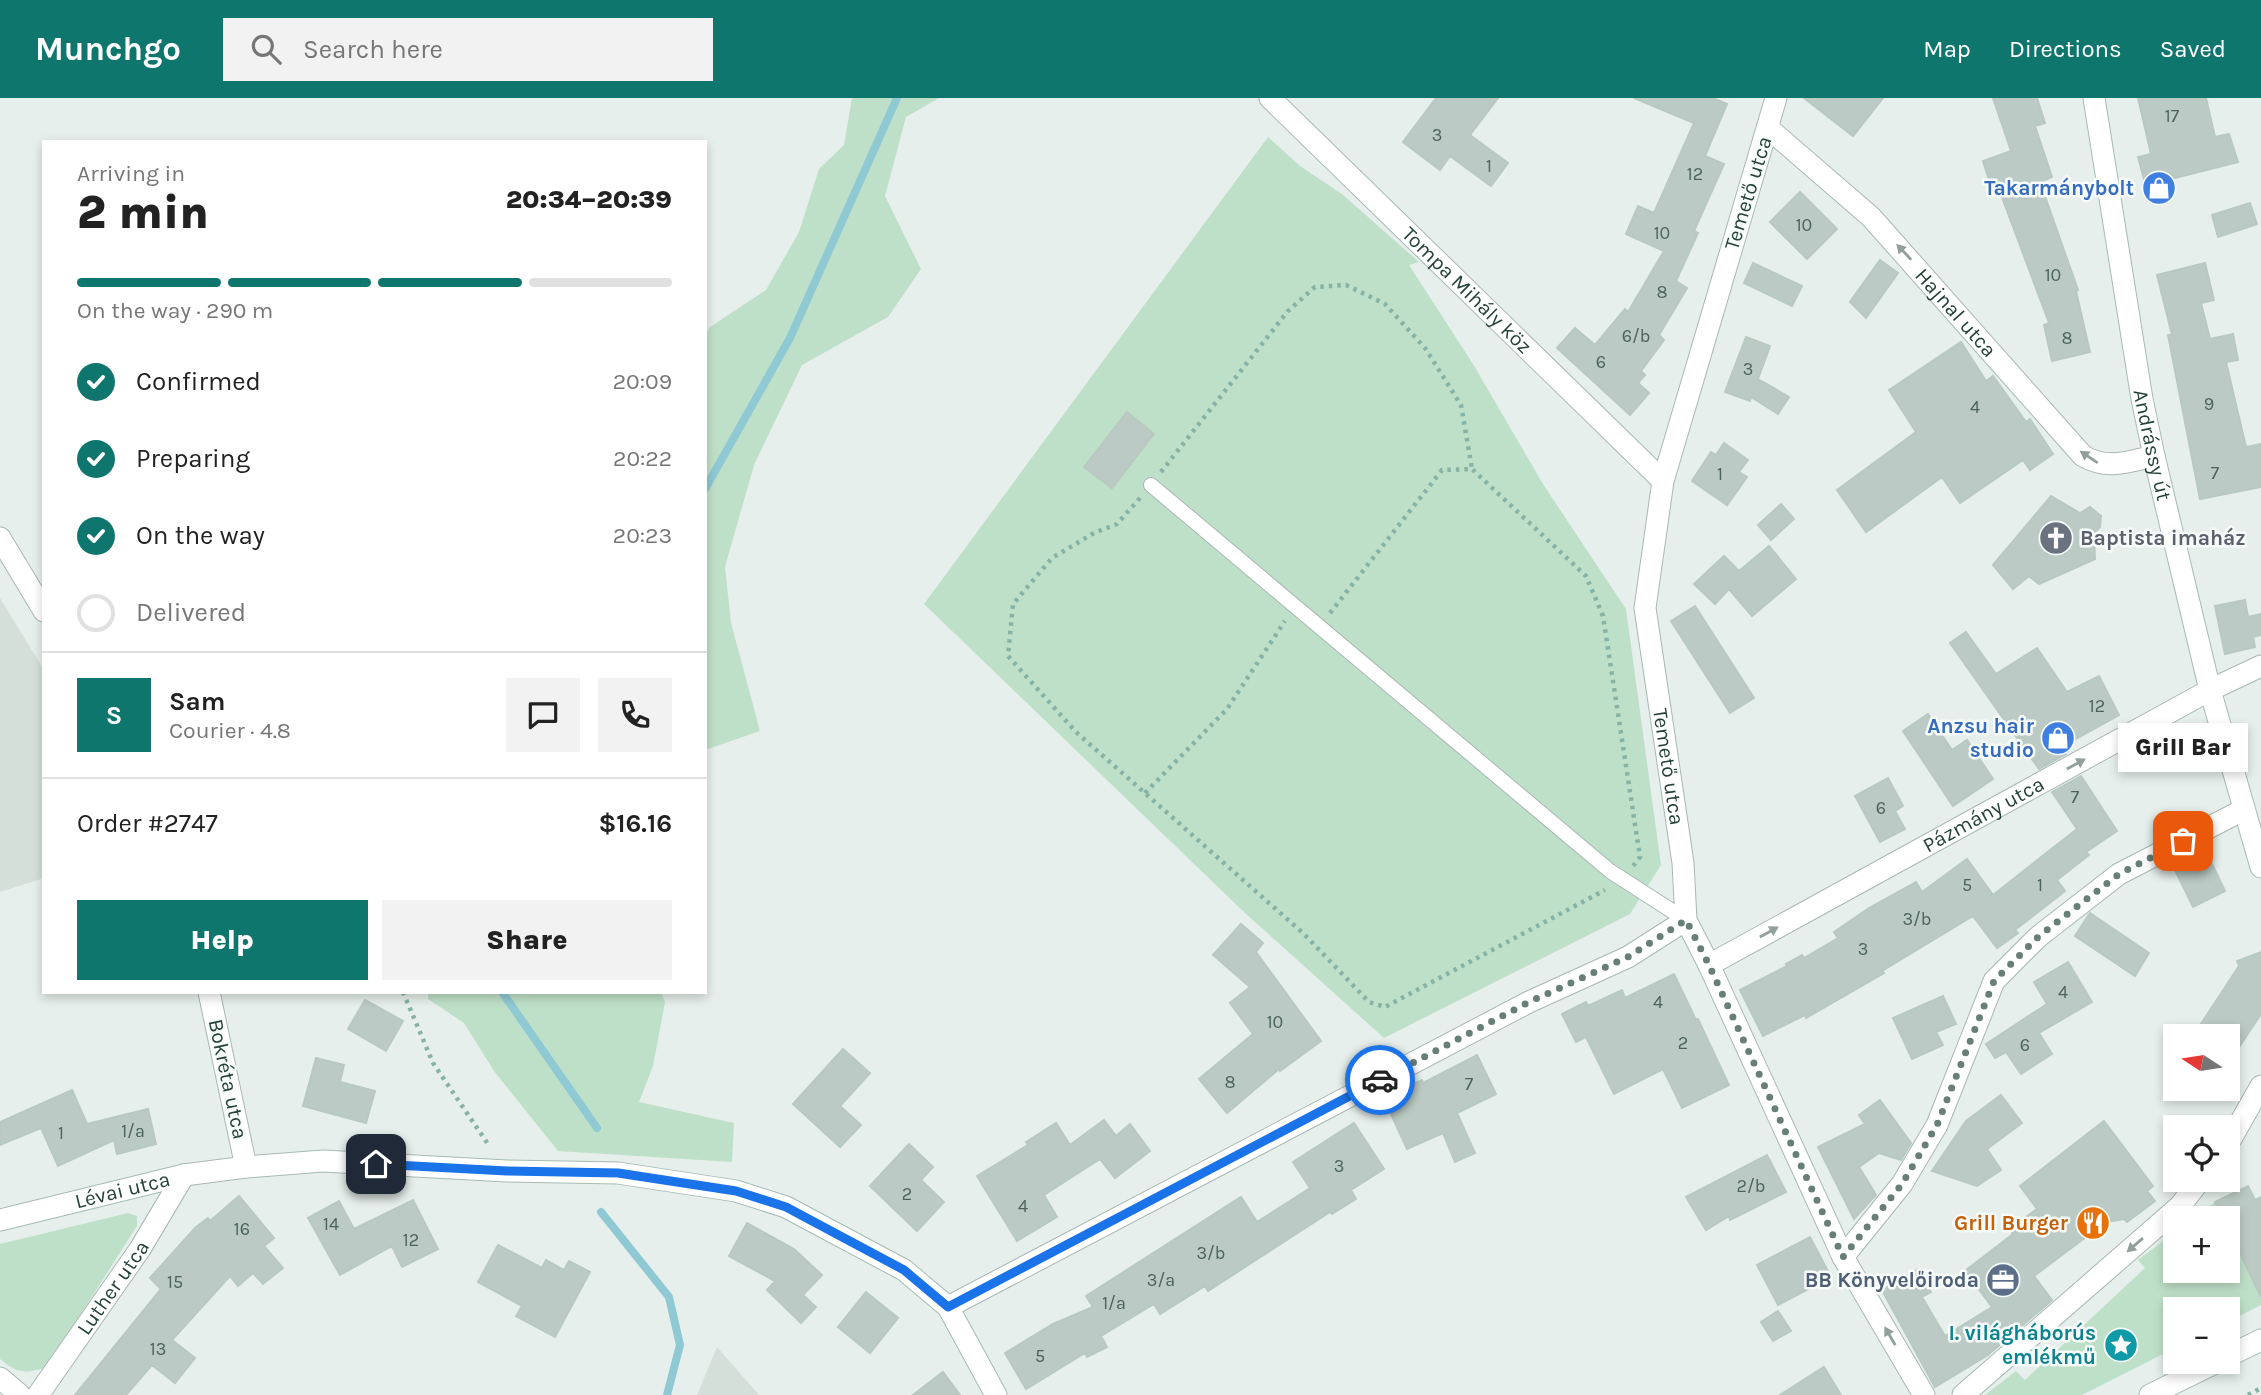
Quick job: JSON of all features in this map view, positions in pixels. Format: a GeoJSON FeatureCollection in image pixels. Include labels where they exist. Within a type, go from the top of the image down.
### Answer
{"type":"FeatureCollection","features":[{"type":"Feature","properties":{"kind":"street","name":"Tompa Mihály köz"},"geometry":{"type":"LineString","coordinates":[[1270,98],[1663,481]]}},
{"type":"Feature","properties":{"kind":"street","name":"Temető utca"},"geometry":{"type":"LineString","coordinates":[[1776,98],[1663,481],[1645,608],[1683,863],[1686,920],[1843,1257],[1924,1395]]}},
{"type":"Feature","properties":{"kind":"street","name":"Andrássy út"},"geometry":{"type":"LineString","coordinates":[[2094,98],[2142,399],[2154,456],[2210,690],[2261,867]]}},
{"type":"Feature","properties":{"kind":"street","name":"Hajnal utca"},"geometry":{"type":"LineString","coordinates":[[1768,128],[1871,217],[2083,456],[2097,464],[2117,464],[2154,456]]}},
{"type":"Feature","properties":{"kind":"street"},"geometry":{"type":"LineString","coordinates":[[0,538],[42,608]]}},
{"type":"Feature","properties":{"kind":"street","name":"Pázmány utca"},"geometry":{"type":"LineString","coordinates":[[1709,965],[2210,690],[2261,666]]}},
{"type":"Feature","properties":{"kind":"street"},"geometry":{"type":"LineString","coordinates":[[1843,1257],[1902,1184],[1937,1125],[1994,981],[2038,937],[2119,874],[2243,810]]}},
{"type":"Feature","properties":{"kind":"street"},"geometry":{"type":"LineString","coordinates":[[996,1395],[948,1307],[1529,1002],[1628,957],[1686,920]]}},
{"type":"Feature","properties":{"kind":"street","name":"Bokréta utca"},"geometry":{"type":"LineString","coordinates":[[209,994],[246,1167]]}},
{"type":"Feature","properties":{"kind":"street"},"geometry":{"type":"LineString","coordinates":[[2240,1123],[2261,1086]]}},
{"type":"Feature","properties":{"kind":"street","name":"Lévai utca"},"geometry":{"type":"LineString","coordinates":[[0,1220],[184,1175],[323,1161],[507,1171],[618,1173],[736,1191],[786,1207],[904,1270],[948,1307]]}},
{"type":"Feature","properties":{"kind":"street","name":"Luther utca"},"geometry":{"type":"LineString","coordinates":[[38,1395],[140,1249],[184,1175]]}},
{"type":"Feature","properties":{"kind":"street"},"geometry":{"type":"LineString","coordinates":[[1963,1395],[2180,1206],[2191,1192]]}},
{"type":"Feature","properties":{"kind":"street"},"geometry":{"type":"LineString","coordinates":[[2240,1350],[2261,1340]]}},
{"type":"Feature","properties":{"kind":"street"},"geometry":{"type":"LineString","coordinates":[[2150,1395],[2193,1374]]}},
{"type":"Feature","properties":{"kind":"street"},"geometry":{"type":"LineString","coordinates":[[0,1378],[20,1395]]}},
{"type":"Feature","properties":{"kind":"lane"},"geometry":{"type":"LineString","coordinates":[[1152,485],[1622,879],[1686,920]]}},
{"type":"Feature","properties":{"kind":"path"},"geometry":{"type":"LineString","coordinates":[[1346,285],[1385,304],[1425,348],[1461,405],[1472,469],[1586,576],[1603,616],[1640,857],[1622,879],[1592,899],[1385,1007],[1369,1002],[1304,934],[1076,732],[1008,656],[1013,604],[1052,558],[1094,533],[1116,524],[1152,485],[1288,311],[1315,287],[1346,285]]}},
{"type":"Feature","properties":{"kind":"path"},"geometry":{"type":"LineString","coordinates":[[1320,626],[1442,470],[1472,469]]}},
{"type":"Feature","properties":{"kind":"path"},"geometry":{"type":"LineString","coordinates":[[1145,793],[1227,709],[1296,606]]}},
{"type":"Feature","properties":{"kind":"path"},"geometry":{"type":"LineString","coordinates":[[404,994],[433,1063],[507,1171]]}},
{"type":"Feature","properties":{"kind":"path"},"geometry":{"type":"LineString","coordinates":[[2248,1395],[2261,1388]]}},
{"type":"Feature","properties":{"kind":"shaded area"},"geometry":{"type":"Polygon","coordinates":[[[0,598],[42,667],[42,879],[0,892],[0,598]]]}},
{"type":"Feature","properties":{"kind":"shaded area"},"geometry":{"type":"Polygon","coordinates":[[[717,1347],[759,1395],[697,1395],[717,1347]]]}},
{"type":"Feature","properties":{"kind":"green space"},"geometry":{"type":"Polygon","coordinates":[[[852,98],[939,98],[906,117],[885,196],[921,269],[888,317],[802,365],[754,465],[725,567],[731,623],[760,731],[707,749],[707,332],[710,327],[766,290],[799,232],[819,169],[844,145],[852,98]]]}},
{"type":"Feature","properties":{"kind":"green space"},"geometry":{"type":"Polygon","coordinates":[[[1268,137],[1300,166],[1342,194],[1419,262],[1409,265],[1473,364],[1543,484],[1626,609],[1661,865],[1630,914],[1384,1038],[1245,913],[924,604],[1268,137]]]}},
{"type":"Feature","properties":{"kind":"green space"},"geometry":{"type":"Polygon","coordinates":[[[428,994],[662,994],[665,1002],[653,1066],[639,1102],[734,1123],[732,1162],[558,1151],[494,1071],[464,1023],[428,999],[428,994]]]}},
{"type":"Feature","properties":{"kind":"green space"},"geometry":{"type":"Polygon","coordinates":[[[128,1213],[137,1216],[137,1226],[47,1367],[22,1371],[12,1368],[0,1359],[0,1244],[128,1213]]]}},
{"type":"Feature","properties":{"kind":"green space"},"geometry":{"type":"Polygon","coordinates":[[[2163,1241],[2163,1283],[2240,1283],[2240,1253],[2261,1298],[2261,1305],[2240,1316],[2240,1297],[2163,1297],[2163,1354],[2082,1395],[1985,1395],[2016,1371],[2025,1380],[2145,1268],[2138,1260],[2163,1241]]]}},
{"type":"Feature","properties":{"kind":"building"},"geometry":{"type":"Polygon","coordinates":[[[1436,98],[1498,98],[1470,135],[1508,163],[1491,186],[1450,156],[1440,170],[1403,142],[1436,98]]]}},
{"type":"Feature","properties":{"kind":"building"},"geometry":{"type":"Polygon","coordinates":[[[1634,98],[1713,98],[1727,104],[1705,156],[1724,164],[1694,231],[1698,233],[1676,281],[1687,288],[1659,335],[1664,340],[1641,371],[1645,375],[1638,383],[1649,393],[1630,415],[1557,348],[1575,328],[1595,345],[1625,309],[1628,312],[1664,251],[1626,234],[1638,206],[1654,213],[1694,123],[1634,98]]]}},
{"type":"Feature","properties":{"kind":"building"},"geometry":{"type":"Polygon","coordinates":[[[1804,98],[1883,98],[1853,136],[1804,98]]]}},
{"type":"Feature","properties":{"kind":"building"},"geometry":{"type":"Polygon","coordinates":[[[1993,98],[2037,98],[2045,123],[2035,126],[2052,177],[2040,182],[2078,290],[2076,291],[2090,352],[2052,361],[2044,325],[2049,323],[1997,184],[1991,186],[1983,161],[2011,151],[1993,98]]]}},
{"type":"Feature","properties":{"kind":"building"},"geometry":{"type":"Polygon","coordinates":[[[2138,98],[2206,98],[2215,137],[2229,134],[2238,162],[2167,180],[2171,196],[2150,202],[2138,157],[2151,154],[2138,98]]]}},
{"type":"Feature","properties":{"kind":"building"},"geometry":{"type":"Polygon","coordinates":[[[1800,192],[1837,229],[1807,259],[1770,222],[1800,192]]]}},
{"type":"Feature","properties":{"kind":"building"},"geometry":{"type":"Polygon","coordinates":[[[2250,203],[2257,224],[2218,237],[2212,215],[2250,203]]]}},
{"type":"Feature","properties":{"kind":"building"},"geometry":{"type":"Polygon","coordinates":[[[1880,260],[1898,273],[1866,318],[1850,302],[1880,260]]]}},
{"type":"Feature","properties":{"kind":"building"},"geometry":{"type":"Polygon","coordinates":[[[1753,263],[1802,286],[1792,306],[1744,283],[1753,263]]]}},
{"type":"Feature","properties":{"kind":"building"},"geometry":{"type":"Polygon","coordinates":[[[2205,263],[2214,300],[2201,303],[2210,339],[2233,334],[2238,360],[2226,362],[2246,447],[2261,444],[2261,487],[2200,499],[2168,335],[2172,335],[2157,275],[2205,263]]]}},
{"type":"Feature","properties":{"kind":"building"},"geometry":{"type":"Polygon","coordinates":[[[1746,337],[1770,346],[1758,379],[1789,397],[1778,414],[1751,397],[1750,401],[1725,392],[1746,337]]]}},
{"type":"Feature","properties":{"kind":"building"},"geometry":{"type":"Polygon","coordinates":[[[1961,342],[1986,381],[1993,376],[2026,422],[2030,419],[2053,454],[2030,470],[2023,460],[1960,503],[1942,477],[1866,532],[1837,490],[1916,432],[1889,390],[1961,342]]]}},
{"type":"Feature","properties":{"kind":"building"},"geometry":{"type":"Polygon","coordinates":[[[1127,412],[1154,434],[1112,488],[1084,467],[1127,412]]]}},
{"type":"Feature","properties":{"kind":"building"},"geometry":{"type":"Polygon","coordinates":[[[1724,443],[1748,460],[1739,472],[1747,477],[1727,505],[1692,481],[1711,452],[1716,455],[1724,443]]]}},
{"type":"Feature","properties":{"kind":"building","name":"Baptista imaház"},"geometry":{"type":"Polygon","coordinates":[[[2051,496],[2080,513],[2090,507],[2101,516],[2100,527],[2094,533],[2095,559],[2039,584],[2029,576],[2013,589],[1993,565],[2051,496]]]}},
{"type":"Feature","properties":{"kind":"building"},"geometry":{"type":"Polygon","coordinates":[[[1781,504],[1794,519],[1771,540],[1758,525],[1781,504]]]}},
{"type":"Feature","properties":{"kind":"building"},"geometry":{"type":"Polygon","coordinates":[[[1769,546],[1796,579],[1752,616],[1729,589],[1715,604],[1694,584],[1724,556],[1739,571],[1769,546]]]}},
{"type":"Feature","properties":{"kind":"building"},"geometry":{"type":"Polygon","coordinates":[[[2245,600],[2248,617],[2261,614],[2261,635],[2253,637],[2255,647],[2225,654],[2215,606],[2245,600]]]}},
{"type":"Feature","properties":{"kind":"building"},"geometry":{"type":"Polygon","coordinates":[[[1695,606],[1754,698],[1730,713],[1671,621],[1695,606]]]}},
{"type":"Feature","properties":{"kind":"building"},"geometry":{"type":"Polygon","coordinates":[[[1966,632],[1996,674],[2037,648],[2067,692],[2099,676],[2119,715],[2061,747],[2066,754],[2039,769],[1950,643],[1966,632]]]}},
{"type":"Feature","properties":{"kind":"building"},"geometry":{"type":"Polygon","coordinates":[[[1928,714],[1952,750],[1967,740],[1993,779],[1953,806],[1903,731],[1928,714]]]}},
{"type":"Feature","properties":{"kind":"building"},"geometry":{"type":"Polygon","coordinates":[[[2081,776],[2117,831],[2086,852],[2089,855],[2057,880],[2065,891],[2015,930],[2018,933],[1997,948],[1973,916],[1882,971],[1884,973],[1806,1018],[1805,1015],[1763,1036],[1740,990],[1838,938],[1834,932],[1869,908],[1916,882],[1922,892],[1967,859],[1993,895],[2077,829],[2052,792],[2081,776]]]}},
{"type":"Feature","properties":{"kind":"building"},"geometry":{"type":"Polygon","coordinates":[[[1888,778],[1903,806],[1895,811],[1905,829],[1880,842],[1855,796],[1888,778]]]}},
{"type":"Feature","properties":{"kind":"building"},"geometry":{"type":"Polygon","coordinates":[[[2205,849],[2225,891],[2193,907],[2173,866],[2205,849]]]}},
{"type":"Feature","properties":{"kind":"building"},"geometry":{"type":"Polygon","coordinates":[[[2090,913],[2149,953],[2135,976],[2075,936],[2090,913]]]}},
{"type":"Feature","properties":{"kind":"building"},"geometry":{"type":"Polygon","coordinates":[[[1241,924],[1263,943],[1256,952],[1321,1041],[1280,1071],[1279,1069],[1227,1113],[1199,1079],[1253,1034],[1230,1003],[1250,987],[1213,955],[1241,924]]]}},
{"type":"Feature","properties":{"kind":"building"},"geometry":{"type":"Polygon","coordinates":[[[2261,952],[2261,1014],[2240,1046],[2240,1024],[2201,1024],[2239,966],[2237,961],[2261,952]]]}},
{"type":"Feature","properties":{"kind":"building"},"geometry":{"type":"Polygon","coordinates":[[[2068,962],[2092,1002],[2039,1033],[2052,1054],[2021,1074],[2006,1052],[1995,1058],[1986,1044],[2047,1004],[2034,982],[2068,962]]]}},
{"type":"Feature","properties":{"kind":"building"},"geometry":{"type":"Polygon","coordinates":[[[1674,974],[1729,1085],[1682,1108],[1663,1069],[1614,1094],[1586,1037],[1576,1042],[1562,1014],[1586,1002],[1588,1006],[1622,990],[1625,998],[1674,974]]]}},
{"type":"Feature","properties":{"kind":"building"},"geometry":{"type":"Polygon","coordinates":[[[1943,996],[1956,1024],[1936,1032],[1943,1045],[1912,1059],[1893,1018],[1943,996]]]}},
{"type":"Feature","properties":{"kind":"building"},"geometry":{"type":"Polygon","coordinates":[[[365,1000],[403,1021],[386,1051],[348,1029],[365,1000]]]}},
{"type":"Feature","properties":{"kind":"building"},"geometry":{"type":"Polygon","coordinates":[[[843,1049],[870,1073],[840,1106],[861,1125],[840,1147],[793,1104],[843,1049]]]}},
{"type":"Feature","properties":{"kind":"building"},"geometry":{"type":"Polygon","coordinates":[[[1477,1055],[1496,1094],[1457,1113],[1475,1153],[1455,1162],[1443,1133],[1407,1149],[1383,1097],[1422,1080],[1423,1083],[1477,1055]]]}},
{"type":"Feature","properties":{"kind":"building"},"geometry":{"type":"Polygon","coordinates":[[[316,1058],[344,1065],[340,1082],[375,1091],[366,1123],[303,1106],[316,1058]]]}},
{"type":"Feature","properties":{"kind":"building"},"geometry":{"type":"Polygon","coordinates":[[[72,1090],[87,1124],[148,1109],[156,1144],[117,1154],[114,1140],[58,1166],[41,1128],[0,1145],[0,1122],[72,1090]]]}},
{"type":"Feature","properties":{"kind":"building"},"geometry":{"type":"Polygon","coordinates":[[[2001,1095],[2022,1123],[1987,1149],[2001,1170],[1977,1186],[1932,1171],[1966,1121],[2001,1095]]]}},
{"type":"Feature","properties":{"kind":"building"},"geometry":{"type":"Polygon","coordinates":[[[1880,1100],[1911,1143],[1901,1160],[1879,1153],[1859,1167],[1876,1195],[1854,1219],[1818,1147],[1865,1124],[1859,1115],[1880,1100]]]}},
{"type":"Feature","properties":{"kind":"building"},"geometry":{"type":"Polygon","coordinates":[[[1104,1120],[1116,1136],[1130,1124],[1150,1151],[1115,1178],[1100,1159],[1044,1195],[1057,1217],[1017,1241],[977,1176],[1028,1145],[1026,1142],[1056,1123],[1070,1145],[1104,1120]]]}},
{"type":"Feature","properties":{"kind":"building"},"geometry":{"type":"Polygon","coordinates":[[[2104,1121],[2153,1186],[2147,1191],[2155,1201],[2127,1222],[2124,1219],[2106,1222],[2034,1276],[2052,1300],[1988,1355],[1935,1387],[1882,1290],[1918,1269],[1931,1292],[1922,1297],[1945,1336],[1992,1307],[1965,1271],[2013,1234],[2009,1229],[2037,1209],[2020,1186],[2104,1121]]]}},
{"type":"Feature","properties":{"kind":"building"},"geometry":{"type":"Polygon","coordinates":[[[1354,1123],[1384,1169],[1351,1190],[1356,1199],[1332,1214],[1330,1212],[1208,1291],[1205,1286],[1160,1314],[1154,1304],[1101,1336],[1107,1347],[1087,1357],[1085,1353],[1026,1389],[1005,1353],[1053,1324],[1093,1307],[1086,1296],[1241,1197],[1257,1222],[1310,1188],[1293,1162],[1354,1123]]]}},
{"type":"Feature","properties":{"kind":"building"},"geometry":{"type":"Polygon","coordinates":[[[909,1144],[933,1167],[921,1180],[944,1202],[917,1231],[870,1186],[909,1144]]]}},
{"type":"Feature","properties":{"kind":"building"},"geometry":{"type":"Polygon","coordinates":[[[1767,1155],[1786,1192],[1730,1220],[1729,1216],[1706,1230],[1686,1197],[1767,1155]]]}},
{"type":"Feature","properties":{"kind":"building"},"geometry":{"type":"Polygon","coordinates":[[[2248,1186],[2255,1200],[2261,1197],[2261,1297],[2240,1253],[2240,1206],[2217,1206],[2215,1202],[2248,1186]]]}},
{"type":"Feature","properties":{"kind":"building"},"geometry":{"type":"Polygon","coordinates":[[[239,1196],[274,1238],[264,1246],[283,1268],[263,1284],[253,1273],[238,1286],[230,1276],[172,1340],[195,1358],[175,1383],[152,1365],[126,1395],[75,1395],[161,1289],[150,1278],[195,1228],[208,1218],[210,1221],[239,1196]]]}},
{"type":"Feature","properties":{"kind":"building"},"geometry":{"type":"Polygon","coordinates":[[[413,1200],[438,1249],[402,1267],[392,1246],[340,1275],[308,1218],[339,1201],[354,1229],[413,1200]]]}},
{"type":"Feature","properties":{"kind":"building"},"geometry":{"type":"Polygon","coordinates":[[[747,1223],[794,1249],[822,1275],[803,1295],[816,1307],[801,1323],[767,1290],[775,1281],[729,1256],[747,1223]]]}},
{"type":"Feature","properties":{"kind":"building"},"geometry":{"type":"Polygon","coordinates":[[[1810,1237],[1831,1277],[1778,1305],[1757,1265],[1810,1237]]]}},
{"type":"Feature","properties":{"kind":"building"},"geometry":{"type":"Polygon","coordinates":[[[498,1245],[542,1268],[546,1260],[564,1270],[569,1261],[590,1272],[555,1337],[516,1316],[522,1306],[478,1282],[498,1245]]]}},
{"type":"Feature","properties":{"kind":"building"},"geometry":{"type":"Polygon","coordinates":[[[866,1292],[898,1318],[870,1353],[838,1327],[866,1292]]]}},
{"type":"Feature","properties":{"kind":"building"},"geometry":{"type":"Polygon","coordinates":[[[1778,1311],[1791,1331],[1773,1341],[1761,1322],[1778,1311]]]}},
{"type":"Feature","properties":{"kind":"building"},"geometry":{"type":"Polygon","coordinates":[[[1824,1367],[1841,1395],[1780,1395],[1824,1367]]]}},
{"type":"Feature","properties":{"kind":"building"},"geometry":{"type":"Polygon","coordinates":[[[943,1372],[960,1395],[913,1395],[943,1372]]]}},
{"type":"Feature","properties":{"kind":"waterway"},"geometry":{"type":"LineString","coordinates":[[707,485],[790,338],[897,98]]}},
{"type":"Feature","properties":{"kind":"waterway"},"geometry":{"type":"LineString","coordinates":[[503,994],[597,1128]]}},
{"type":"Feature","properties":{"kind":"waterway"},"geometry":{"type":"LineString","coordinates":[[601,1212],[669,1297],[680,1345],[667,1395]]}},
{"type":"Feature","properties":{"kind":"way so far"},"geometry":{"type":"LineString","coordinates":[[1380,1080],[1529,1002],[1628,957],[1686,920],[1843,1257],[1902,1184],[1937,1125],[1994,981],[2038,937],[2119,874],[2183,841]]}},
{"type":"Feature","properties":{"kind":"place","name":"Takarmánybolt"},"geometry":{"type":"Point","coordinates":[2159,188]}},
{"type":"Feature","properties":{"kind":"place","name":"Baptista imaház"},"geometry":{"type":"Point","coordinates":[2056,538]}},
{"type":"Feature","properties":{"kind":"place","name":"Anzsu hair studio"},"geometry":{"type":"Point","coordinates":[2058,738]}},
{"type":"Feature","properties":{"kind":"place","name":"Grill Bar"},"geometry":{"type":"Point","coordinates":[2183,841]}},
{"type":"Feature","properties":{"kind":"place","name":"Grill Burger"},"geometry":{"type":"Point","coordinates":[2093,1223]}},
{"type":"Feature","properties":{"kind":"place","name":"BB Könyvelőiroda"},"geometry":{"type":"Point","coordinates":[2003,1280]}},
{"type":"Feature","properties":{"kind":"place","name":"I. világháborús emlékmű"},"geometry":{"type":"Point","coordinates":[2121,1345]}},
{"type":"Feature","properties":{"kind":"route"},"geometry":{"type":"LineString","coordinates":[[376,1164],[507,1171],[618,1173],[736,1191],[786,1207],[904,1270],[948,1307],[1380,1080]]}}]}
